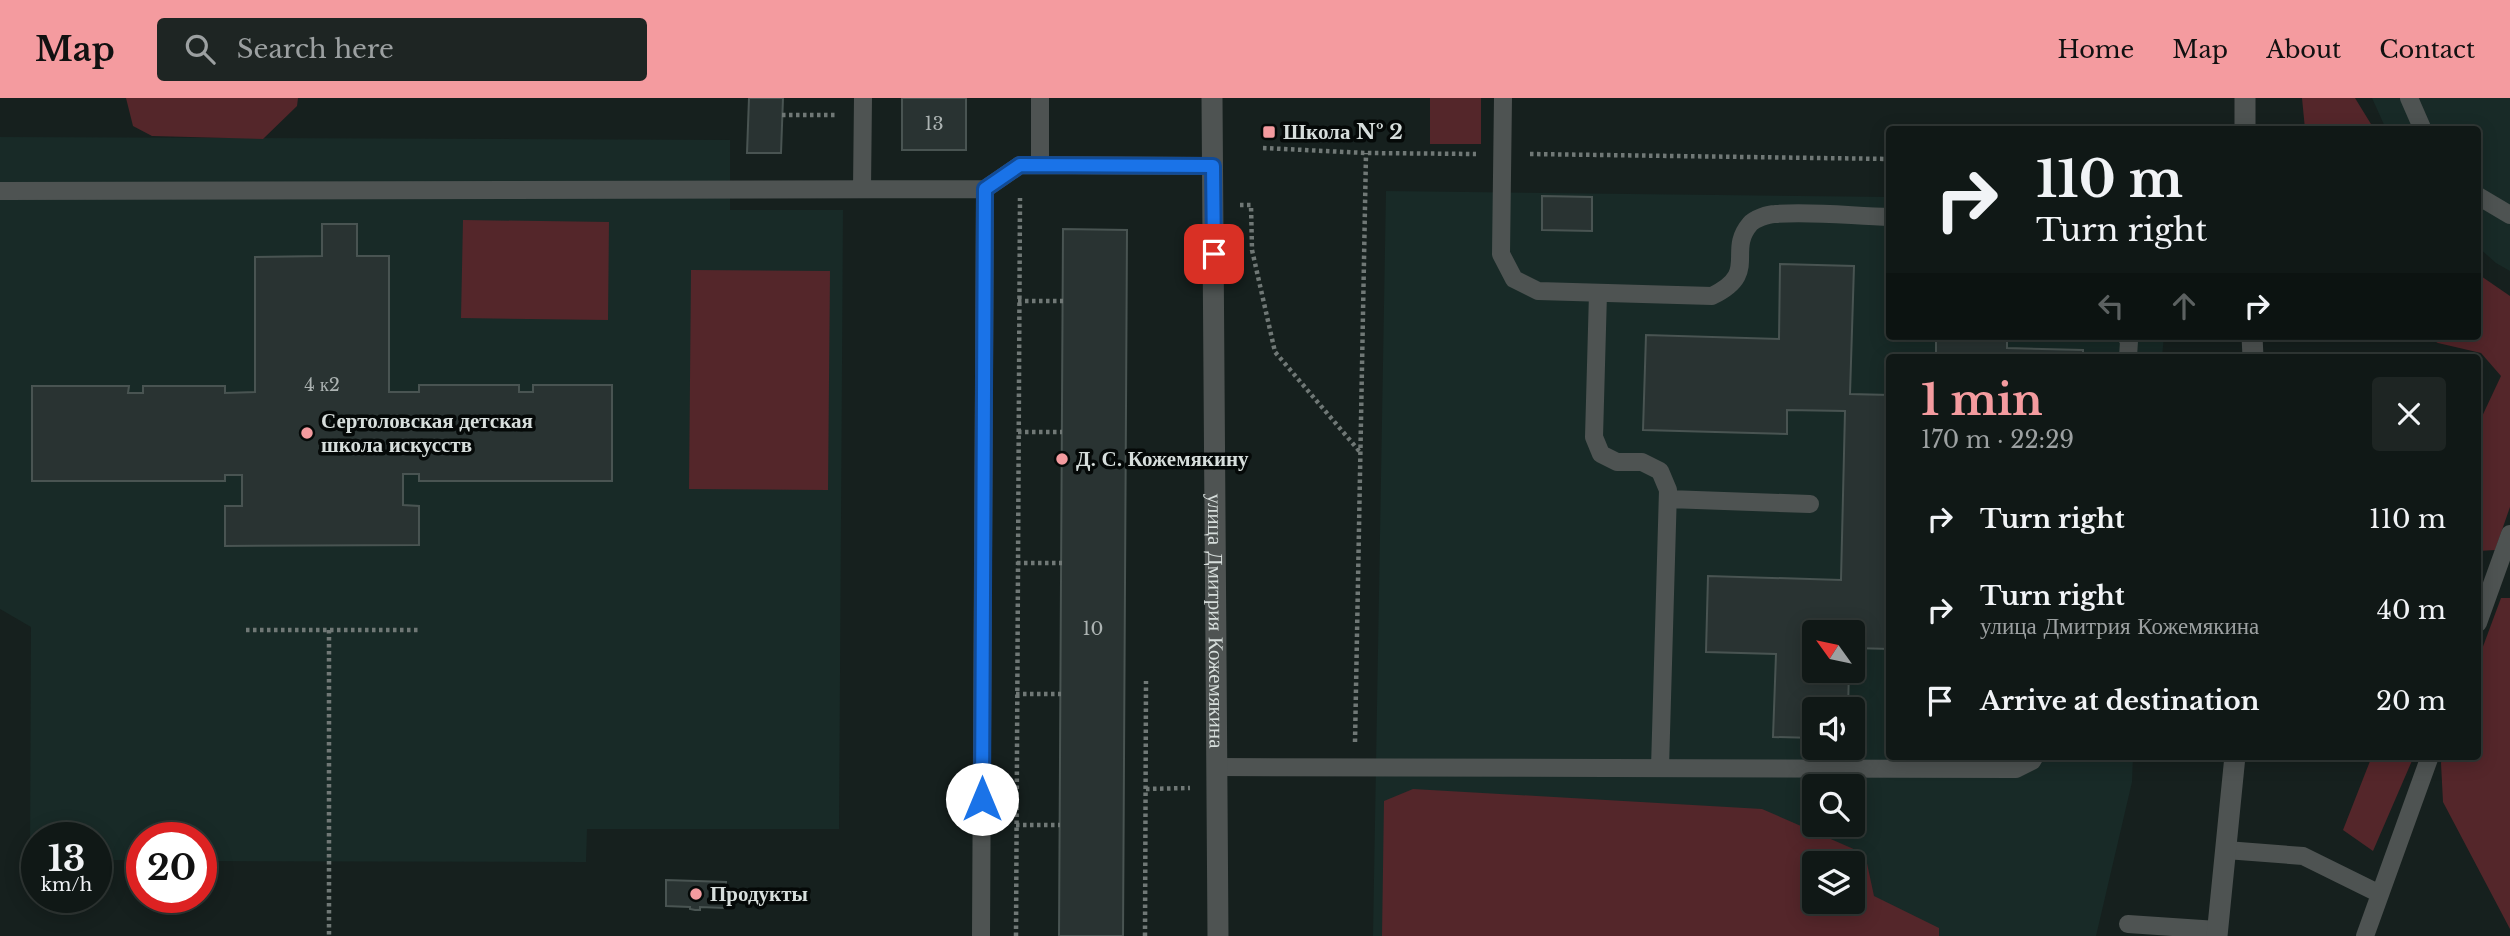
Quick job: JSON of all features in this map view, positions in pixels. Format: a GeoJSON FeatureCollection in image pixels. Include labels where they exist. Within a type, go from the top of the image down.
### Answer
{"type":"FeatureCollection","features":[{"type":"Feature","properties":{"kind":"street","name":"улица Дмитрия Кожемякина"},"geometry":{"type":"LineString","coordinates":[[1212,98],[1218,936]]}},
{"type":"Feature","properties":{"kind":"street"},"geometry":{"type":"LineString","coordinates":[[2245,98],[2245,126]]}},
{"type":"Feature","properties":{"kind":"street"},"geometry":{"type":"LineString","coordinates":[[2217,933],[2235,760]]}},
{"type":"Feature","properties":{"kind":"lane"},"geometry":{"type":"LineString","coordinates":[[1040,98],[1040,165]]}},
{"type":"Feature","properties":{"kind":"lane"},"geometry":{"type":"LineString","coordinates":[[1503,98],[1501,254],[1514,279],[1538,291],[1712,296],[1730,288],[1740,270],[1741,243],[1750,223],[1772,214],[1886,217]]}},
{"type":"Feature","properties":{"kind":"lane"},"geometry":{"type":"LineString","coordinates":[[2409,98],[2421,126]]}},
{"type":"Feature","properties":{"kind":"lane"},"geometry":{"type":"LineString","coordinates":[[862,107],[862,188]]}},
{"type":"Feature","properties":{"kind":"lane"},"geometry":{"type":"LineString","coordinates":[[0,191],[985,189],[1020,165],[1213,166]]}},
{"type":"Feature","properties":{"kind":"lane"},"geometry":{"type":"LineString","coordinates":[[981,936],[985,189]]}},
{"type":"Feature","properties":{"kind":"lane"},"geometry":{"type":"LineString","coordinates":[[2481,198],[2510,215]]}},
{"type":"Feature","properties":{"kind":"lane"},"geometry":{"type":"LineString","coordinates":[[1598,293],[1594,437],[1601,454],[1617,461],[1642,462],[1660,471],[1668,490],[1660,768]]}},
{"type":"Feature","properties":{"kind":"lane"},"geometry":{"type":"LineString","coordinates":[[1668,499],[1810,504]]}},
{"type":"Feature","properties":{"kind":"lane"},"geometry":{"type":"LineString","coordinates":[[2481,615],[2510,534]]}},
{"type":"Feature","properties":{"kind":"lane"},"geometry":{"type":"LineString","coordinates":[[1217,767],[2017,769],[2033,760]]}},
{"type":"Feature","properties":{"kind":"lane"},"geometry":{"type":"LineString","coordinates":[[2365,936],[2429,760]]}},
{"type":"Feature","properties":{"kind":"lane"},"geometry":{"type":"LineString","coordinates":[[2226,850],[2303,856],[2380,894]]}},
{"type":"Feature","properties":{"kind":"lane"},"geometry":{"type":"LineString","coordinates":[[2128,923],[2217,933]]}},
{"type":"Feature","properties":{"kind":"path"},"geometry":{"type":"LineString","coordinates":[[782,115],[862,107]]}},
{"type":"Feature","properties":{"kind":"path"},"geometry":{"type":"LineString","coordinates":[[1263,148],[1366,153],[1886,159]]}},
{"type":"Feature","properties":{"kind":"path"},"geometry":{"type":"LineString","coordinates":[[1354,768],[1366,153]]}},
{"type":"Feature","properties":{"kind":"path"},"geometry":{"type":"LineString","coordinates":[[1016,936],[1020,165]]}},
{"type":"Feature","properties":{"kind":"path"},"geometry":{"type":"LineString","coordinates":[[1240,205],[1251,205],[1252,250],[1275,352],[1361,453]]}},
{"type":"Feature","properties":{"kind":"path"},"geometry":{"type":"LineString","coordinates":[[985,301],[1063,302]]}},
{"type":"Feature","properties":{"kind":"path"},"geometry":{"type":"LineString","coordinates":[[984,432],[1062,432]]}},
{"type":"Feature","properties":{"kind":"path"},"geometry":{"type":"LineString","coordinates":[[983,563],[1062,563]]}},
{"type":"Feature","properties":{"kind":"path"},"geometry":{"type":"LineString","coordinates":[[329,629],[330,936]]}},
{"type":"Feature","properties":{"kind":"path"},"geometry":{"type":"LineString","coordinates":[[246,630],[418,630]]}},
{"type":"Feature","properties":{"kind":"path"},"geometry":{"type":"LineString","coordinates":[[1145,936],[1146,681]]}},
{"type":"Feature","properties":{"kind":"path"},"geometry":{"type":"LineString","coordinates":[[983,694],[1061,694]]}},
{"type":"Feature","properties":{"kind":"path"},"geometry":{"type":"LineString","coordinates":[[1146,789],[1201,788]]}},
{"type":"Feature","properties":{"kind":"path"},"geometry":{"type":"LineString","coordinates":[[982,825],[1060,825]]}},
{"type":"Feature","properties":{"kind":"shaded area"},"geometry":{"type":"Polygon","coordinates":[[[126,98],[298,98],[297,106],[263,139],[152,136],[133,126],[126,98]]]}},
{"type":"Feature","properties":{"kind":"shaded area"},"geometry":{"type":"Polygon","coordinates":[[[1430,98],[1481,98],[1481,144],[1430,144],[1430,98]]]}},
{"type":"Feature","properties":{"kind":"shaded area"},"geometry":{"type":"Polygon","coordinates":[[[2302,98],[2355,98],[2372,126],[2305,126],[2302,98]]]}},
{"type":"Feature","properties":{"kind":"shaded area"},"geometry":{"type":"Polygon","coordinates":[[[2372,98],[2510,98],[2510,271],[2481,250],[2481,126],[2385,126],[2372,98]]]}},
{"type":"Feature","properties":{"kind":"shaded area"},"geometry":{"type":"Polygon","coordinates":[[[0,137],[730,140],[730,210],[843,210],[839,829],[587,829],[586,862],[217,861],[217,822],[126,822],[126,860],[112,860],[112,822],[30,822],[31,627],[0,609],[0,137]]]}},
{"type":"Feature","properties":{"kind":"shaded area"},"geometry":{"type":"Polygon","coordinates":[[[1386,191],[1886,197],[1886,340],[2164,340],[2162,354],[1886,354],[1886,760],[2133,760],[2132,782],[2096,936],[1373,936],[1386,191]]]}},
{"type":"Feature","properties":{"kind":"shaded area"},"geometry":{"type":"Polygon","coordinates":[[[463,220],[609,222],[608,320],[461,318],[463,220]]]}},
{"type":"Feature","properties":{"kind":"shaded area"},"geometry":{"type":"Polygon","coordinates":[[[691,270],[830,271],[828,490],[689,489],[691,270]]]}},
{"type":"Feature","properties":{"kind":"shaded area"},"geometry":{"type":"Polygon","coordinates":[[[2481,276],[2510,296],[2510,507],[2495,550],[2481,551],[2481,419],[2501,376],[2481,353],[2432,340],[2481,340],[2481,276]]]}},
{"type":"Feature","properties":{"kind":"shaded area"},"geometry":{"type":"Polygon","coordinates":[[[2501,598],[2510,598],[2510,929],[2443,802],[2442,760],[2481,760],[2481,652],[2501,598]]]}},
{"type":"Feature","properties":{"kind":"shaded area"},"geometry":{"type":"Polygon","coordinates":[[[2370,760],[2412,760],[2373,851],[2343,830],[2370,760]]]}},
{"type":"Feature","properties":{"kind":"shaded area"},"geometry":{"type":"Polygon","coordinates":[[[1413,789],[1762,809],[1802,826],[1802,837],[1826,837],[1858,851],[1802,851],[1802,914],[1865,914],[1865,854],[1874,896],[1939,928],[1939,936],[1382,936],[1384,801],[1413,789]]]}},
{"type":"Feature","properties":{"kind":"building"},"geometry":{"type":"Polygon","coordinates":[[[749,98],[783,98],[781,153],[747,153],[749,98]]]}},
{"type":"Feature","properties":{"kind":"building"},"geometry":{"type":"Polygon","coordinates":[[[902,98],[966,98],[966,150],[902,150],[902,98]]]}},
{"type":"Feature","properties":{"kind":"building"},"geometry":{"type":"Polygon","coordinates":[[[1542,196],[1592,197],[1592,231],[1542,230],[1542,196]]]}},
{"type":"Feature","properties":{"kind":"building"},"geometry":{"type":"Polygon","coordinates":[[[322,224],[357,224],[357,256],[389,256],[389,392],[419,392],[419,385],[519,385],[519,392],[533,392],[533,385],[612,385],[612,481],[419,481],[419,474],[403,474],[403,505],[419,506],[419,545],[225,546],[225,506],[242,506],[242,475],[225,475],[225,481],[32,481],[32,386],[129,386],[128,393],[143,393],[143,386],[225,386],[225,393],[255,392],[255,257],[322,256],[322,224]]]}},
{"type":"Feature","properties":{"kind":"building"},"geometry":{"type":"Polygon","coordinates":[[[1063,229],[1127,230],[1123,936],[1059,936],[1063,229]]]}},
{"type":"Feature","properties":{"kind":"building"},"geometry":{"type":"Polygon","coordinates":[[[1780,264],[1854,266],[1850,394],[1886,395],[1886,649],[1866,648],[1866,620],[1802,620],[1802,683],[1849,683],[1848,697],[1802,697],[1802,738],[1773,737],[1776,654],[1706,652],[1708,576],[1841,580],[1845,411],[1787,410],[1787,434],[1643,430],[1646,335],[1779,339],[1780,264]]]}},
{"type":"Feature","properties":{"kind":"building"},"geometry":{"type":"Polygon","coordinates":[[[1936,340],[2007,340],[2007,348],[2083,350],[2083,354],[1936,354],[1936,340]]]}},
{"type":"Feature","properties":{"kind":"building","name":"Продукты"},"geometry":{"type":"Polygon","coordinates":[[[666,880],[726,882],[725,908],[700,907],[700,910],[695,910],[690,907],[666,906],[666,880]]]}},
{"type":"Feature","properties":{"kind":"place","name":"Школа № 2"},"geometry":{"type":"Point","coordinates":[1269,132]}},
{"type":"Feature","properties":{"kind":"place","name":"Сертоловская детская школа искусств"},"geometry":{"type":"Point","coordinates":[307,433]}},
{"type":"Feature","properties":{"kind":"place","name":"Д. С. Кожемякину"},"geometry":{"type":"Point","coordinates":[1062,459]}},
{"type":"Feature","properties":{"kind":"place","name":"Продукты"},"geometry":{"type":"Point","coordinates":[696,894]}},
{"type":"Feature","properties":{"kind":"route"},"geometry":{"type":"LineString","coordinates":[[982,799],[985,189],[1020,165],[1213,166],[1214,254]]}}]}
